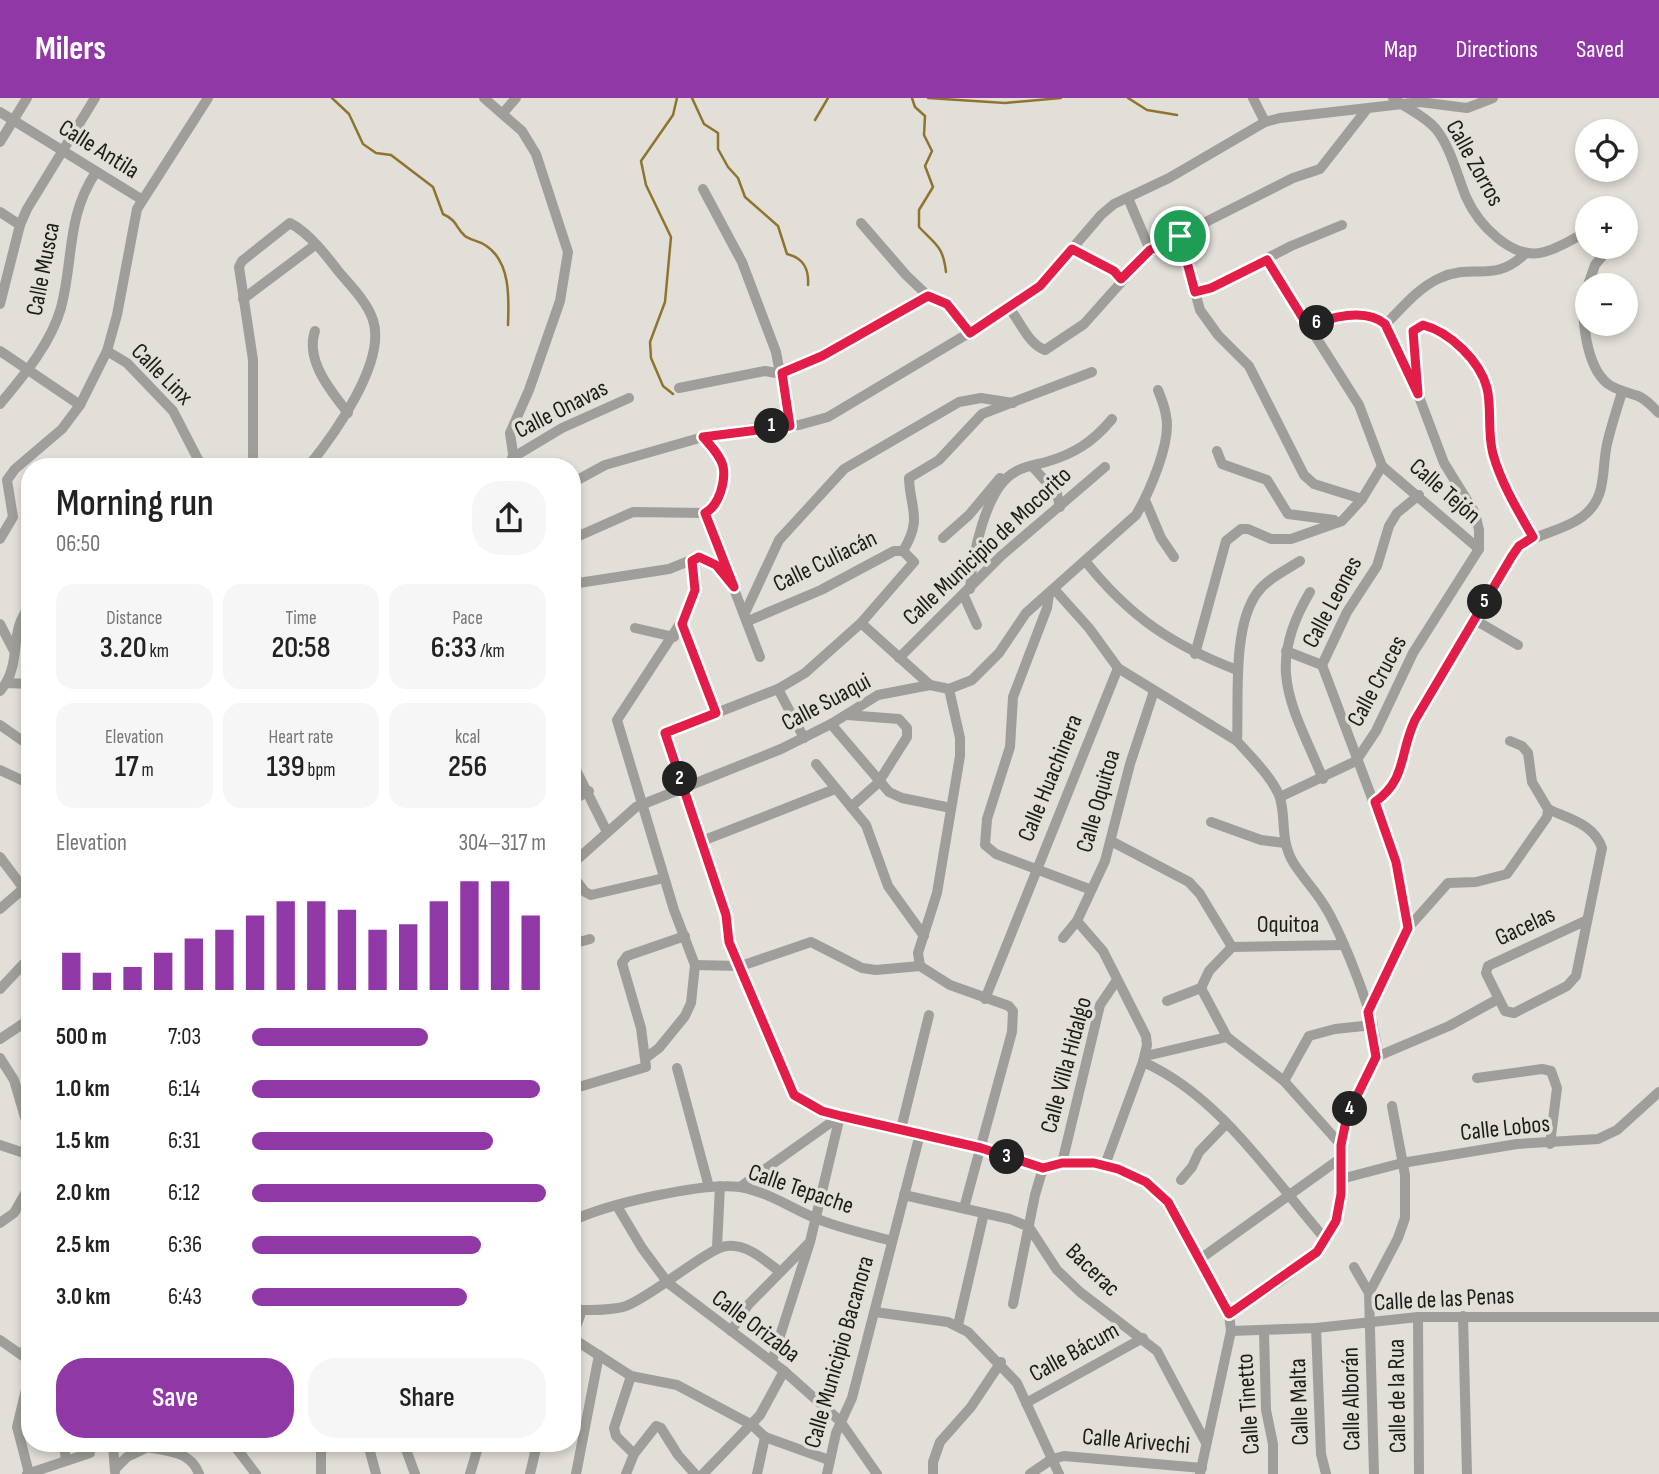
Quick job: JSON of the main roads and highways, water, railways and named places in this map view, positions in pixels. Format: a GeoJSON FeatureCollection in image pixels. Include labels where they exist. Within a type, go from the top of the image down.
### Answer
{"type":"FeatureCollection","features":[{"type":"Feature","properties":{"kind":"waterway"},"geometry":{"type":"LineString","coordinates":[[332,98],[349,114],[363,144],[376,153],[391,155],[433,187],[443,214],[454,222],[465,236],[483,244],[500,261],[507,281],[508,325]]}},
{"type":"Feature","properties":{"kind":"waterway"},"geometry":{"type":"LineString","coordinates":[[673,394],[663,386],[651,358],[650,342],[665,302],[671,237],[646,185],[641,161],[673,115],[677,98]]}},
{"type":"Feature","properties":{"kind":"waterway"},"geometry":{"type":"LineString","coordinates":[[692,98],[704,124],[718,133],[718,149],[738,178],[745,197],[778,226],[787,254],[798,258],[804,265],[808,274],[808,285]]}},
{"type":"Feature","properties":{"kind":"waterway"},"geometry":{"type":"LineString","coordinates":[[815,120],[828,98]]}},
{"type":"Feature","properties":{"kind":"waterway"},"geometry":{"type":"LineString","coordinates":[[912,98],[915,107],[925,116],[924,135],[932,151],[925,166],[933,187],[919,210],[919,227],[941,251],[946,272]]}},
{"type":"Feature","properties":{"kind":"waterway"},"geometry":{"type":"LineString","coordinates":[[928,98],[1005,103],[1061,98]]}},
{"type":"Feature","properties":{"kind":"waterway"},"geometry":{"type":"LineString","coordinates":[[1128,98],[1147,110],[1177,115]]}}]}
